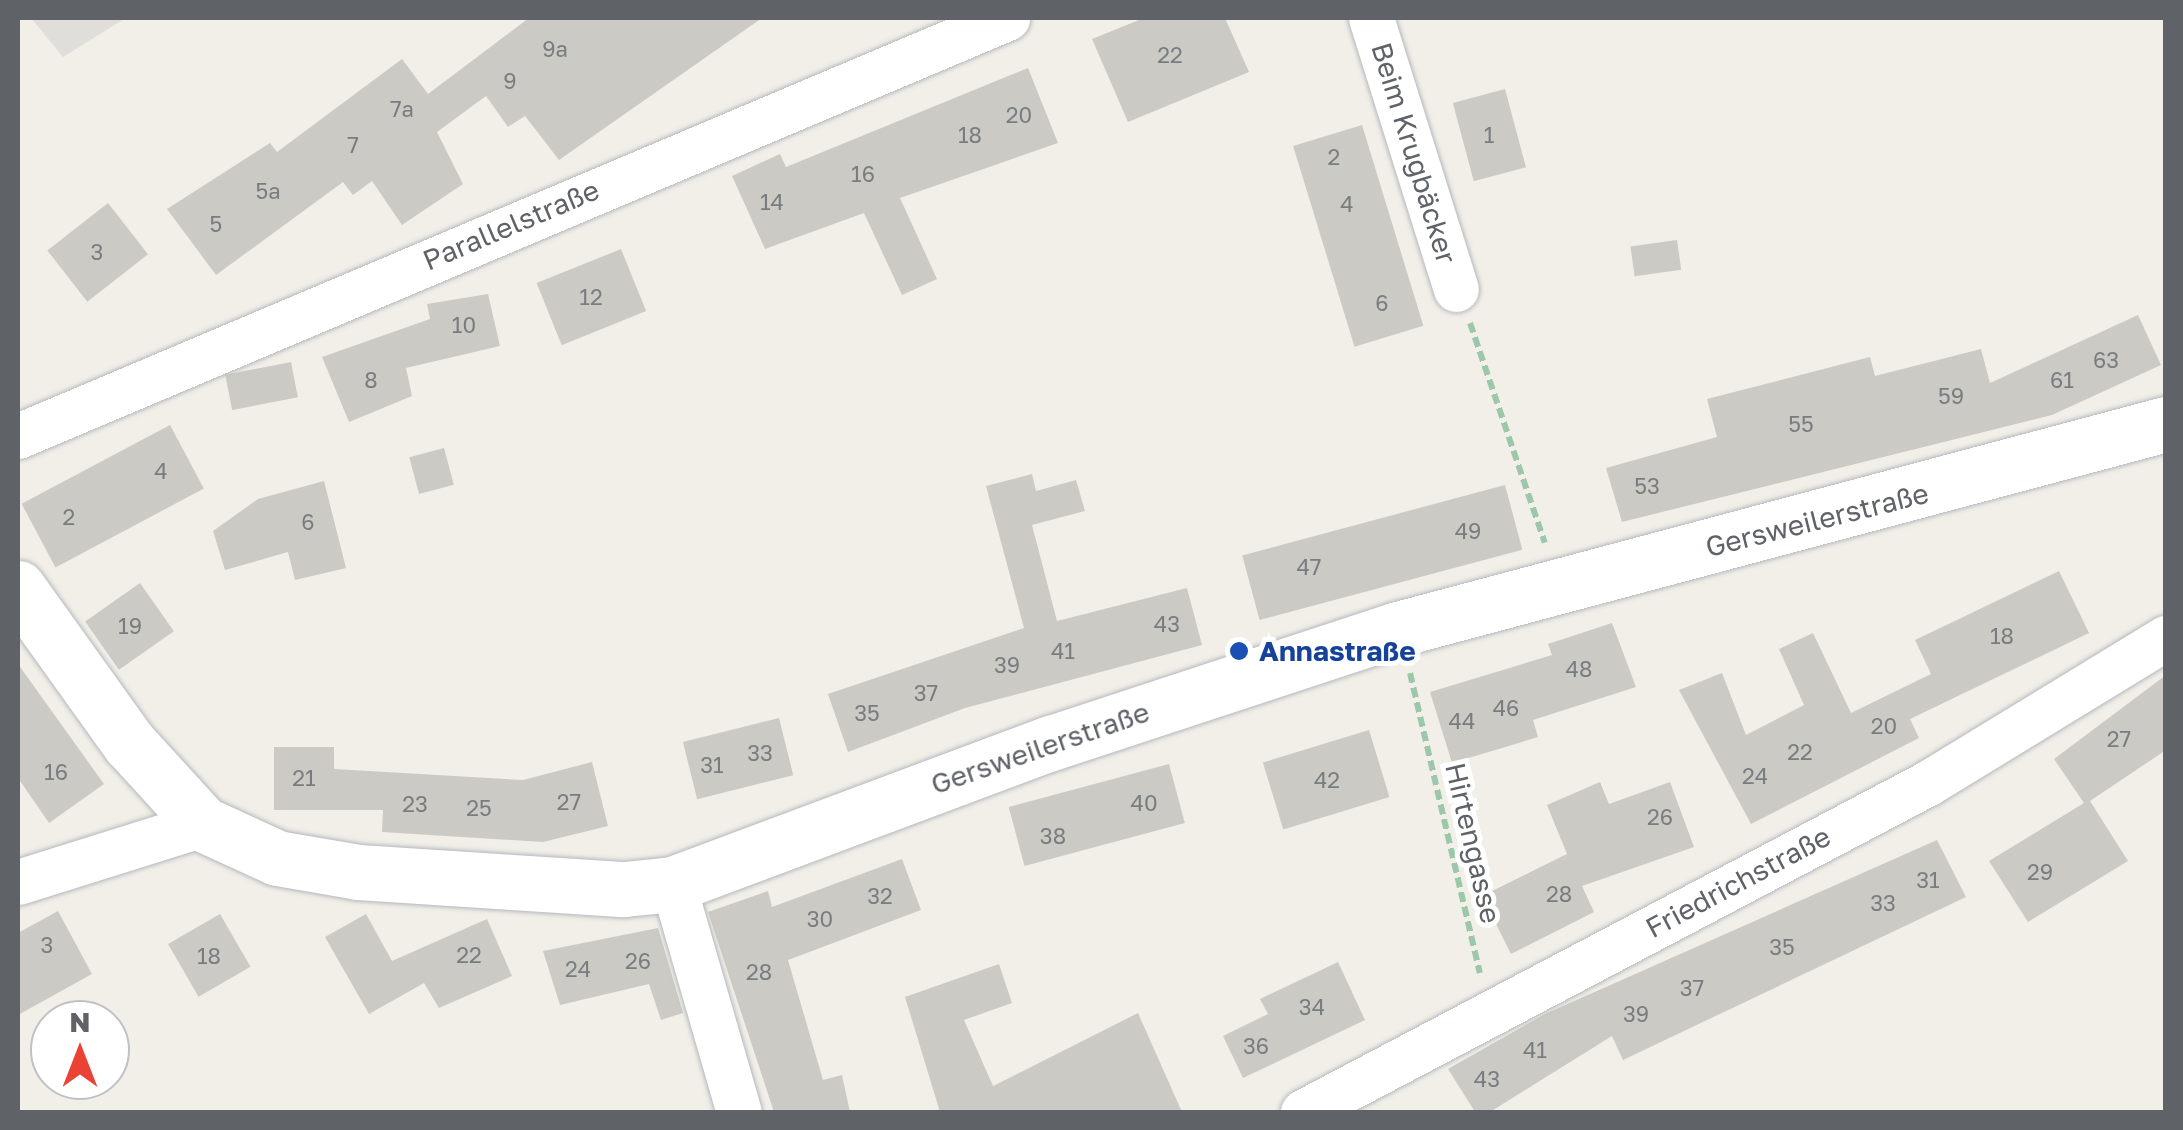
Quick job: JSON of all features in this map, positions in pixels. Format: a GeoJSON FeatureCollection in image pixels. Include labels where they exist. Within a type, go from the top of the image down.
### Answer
{"type":"FeatureCollection","features":[{"type":"Feature","properties":{"kind":"street","name":"Parallelstraße"},"geometry":{"type":"LineString","coordinates":[[18,436],[1007,18]]}},
{"type":"Feature","properties":{"kind":"street","name":"Beim Krugbäcker"},"geometry":{"type":"LineString","coordinates":[[1371,18],[1456,290]]}},
{"type":"Feature","properties":{"kind":"street","name":"Gersweilerstraße"},"geometry":{"type":"LineString","coordinates":[[18,588],[129,744],[203,824],[277,858],[358,872],[674,884],[1050,743],[1557,584],[2166,424]]}},
{"type":"Feature","properties":{"kind":"street","name":"Friedrichstraße"},"geometry":{"type":"LineString","coordinates":[[1303,1112],[1928,783],[2166,638]]}},
{"type":"Feature","properties":{"kind":"street"},"geometry":{"type":"LineString","coordinates":[[18,882],[203,824]]}},
{"type":"Feature","properties":{"kind":"street"},"geometry":{"type":"LineString","coordinates":[[674,884],[738,1112]]}},
{"type":"Feature","properties":{"kind":"path"},"geometry":{"type":"LineString","coordinates":[[1456,290],[1557,584]]}},
{"type":"Feature","properties":{"kind":"path","name":"Hirtengasse"},"geometry":{"type":"LineString","coordinates":[[1412,684],[1489,1012]]}},
{"type":"Feature","properties":{"kind":"shaded area"},"geometry":{"type":"Polygon","coordinates":[[[31,18],[126,18],[63,57],[31,18]]]}},
{"type":"Feature","properties":{"kind":"building"},"geometry":{"type":"Polygon","coordinates":[[[529,18],[762,18],[559,160],[525,116],[508,127],[486,96],[437,132],[463,184],[402,225],[372,181],[353,195],[343,182],[216,275],[167,209],[270,143],[277,152],[402,59],[428,94],[529,18]]]}},
{"type":"Feature","properties":{"kind":"building"},"geometry":{"type":"Polygon","coordinates":[[[1144,18],[1225,18],[1249,72],[1128,122],[1092,39],[1144,18]]]}},
{"type":"Feature","properties":{"kind":"building"},"geometry":{"type":"Polygon","coordinates":[[[1028,68],[1058,143],[900,198],[937,279],[902,295],[864,213],[765,249],[732,176],[780,154],[786,167],[1028,68]]]}},
{"type":"Feature","properties":{"kind":"building"},"geometry":{"type":"Polygon","coordinates":[[[1505,89],[1526,167],[1474,181],[1453,103],[1505,89]]]}},
{"type":"Feature","properties":{"kind":"building"},"geometry":{"type":"Polygon","coordinates":[[[1362,125],[1423,326],[1355,347],[1293,146],[1362,125]]]}},
{"type":"Feature","properties":{"kind":"building"},"geometry":{"type":"Polygon","coordinates":[[[108,203],[148,254],[87,302],[47,250],[108,203]]]}},
{"type":"Feature","properties":{"kind":"building"},"geometry":{"type":"Polygon","coordinates":[[[1677,240],[1681,270],[1635,276],[1630,247],[1677,240]]]}},
{"type":"Feature","properties":{"kind":"building"},"geometry":{"type":"Polygon","coordinates":[[[621,249],[646,311],[562,345],[537,283],[621,249]]]}},
{"type":"Feature","properties":{"kind":"building"},"geometry":{"type":"Polygon","coordinates":[[[488,294],[500,346],[406,368],[412,396],[349,422],[322,357],[430,319],[427,304],[488,294]]]}},
{"type":"Feature","properties":{"kind":"building"},"geometry":{"type":"Polygon","coordinates":[[[2138,315],[2161,365],[2052,415],[1622,522],[1606,468],[1717,437],[1707,399],[1870,357],[1875,376],[1981,349],[1990,383],[2138,315]]]}},
{"type":"Feature","properties":{"kind":"building"},"geometry":{"type":"Polygon","coordinates":[[[291,362],[298,397],[232,410],[225,375],[291,362]]]}},
{"type":"Feature","properties":{"kind":"building"},"geometry":{"type":"Polygon","coordinates":[[[170,425],[204,489],[55,567],[22,504],[170,425]]]}},
{"type":"Feature","properties":{"kind":"building"},"geometry":{"type":"Polygon","coordinates":[[[444,448],[454,485],[419,494],[409,457],[444,448]]]}},
{"type":"Feature","properties":{"kind":"building"},"geometry":{"type":"Polygon","coordinates":[[[1032,474],[1036,491],[1076,480],[1085,511],[1032,525],[1057,621],[1187,588],[1202,645],[965,708],[848,752],[828,694],[1024,628],[986,486],[1032,474]]]}},
{"type":"Feature","properties":{"kind":"building"},"geometry":{"type":"Polygon","coordinates":[[[324,481],[346,568],[295,580],[288,552],[225,570],[213,531],[258,499],[324,481]]]}},
{"type":"Feature","properties":{"kind":"building"},"geometry":{"type":"Polygon","coordinates":[[[1505,485],[1522,550],[1260,620],[1242,555],[1505,485]]]}},
{"type":"Feature","properties":{"kind":"building"},"geometry":{"type":"Polygon","coordinates":[[[2059,571],[2089,633],[1910,719],[1919,738],[1751,824],[1679,690],[1722,673],[1746,735],[1804,705],[1779,649],[1813,633],[1851,713],[1931,674],[1915,640],[2059,571]]]}},
{"type":"Feature","properties":{"kind":"building"},"geometry":{"type":"Polygon","coordinates":[[[140,583],[174,631],[119,670],[85,621],[140,583]]]}},
{"type":"Feature","properties":{"kind":"building"},"geometry":{"type":"Polygon","coordinates":[[[1612,623],[1636,687],[1533,720],[1538,737],[1452,763],[1430,692],[1552,655],[1548,644],[1612,623]]]}},
{"type":"Feature","properties":{"kind":"building"},"geometry":{"type":"Polygon","coordinates":[[[18,664],[104,784],[49,823],[18,778],[18,664]]]}},
{"type":"Feature","properties":{"kind":"building"},"geometry":{"type":"Polygon","coordinates":[[[2166,675],[2166,750],[2090,801],[2128,861],[2028,922],[1989,861],[2084,803],[2054,759],[2166,675]]]}},
{"type":"Feature","properties":{"kind":"building"},"geometry":{"type":"Polygon","coordinates":[[[779,718],[793,775],[697,799],[683,742],[779,718]]]}},
{"type":"Feature","properties":{"kind":"building"},"geometry":{"type":"Polygon","coordinates":[[[1369,730],[1389,797],[1283,829],[1263,762],[1369,730]]]}},
{"type":"Feature","properties":{"kind":"building"},"geometry":{"type":"Polygon","coordinates":[[[274,747],[334,747],[334,769],[523,780],[592,762],[608,826],[543,842],[382,832],[383,810],[274,810],[274,747]]]}},
{"type":"Feature","properties":{"kind":"building"},"geometry":{"type":"Polygon","coordinates":[[[1169,764],[1185,823],[1024,866],[1009,807],[1169,764]]]}},
{"type":"Feature","properties":{"kind":"building"},"geometry":{"type":"Polygon","coordinates":[[[1600,782],[1609,804],[1670,782],[1694,847],[1582,886],[1594,912],[1511,954],[1482,896],[1567,854],[1547,805],[1600,782]]]}},
{"type":"Feature","properties":{"kind":"building"},"geometry":{"type":"Polygon","coordinates":[[[1937,840],[1966,897],[1623,1060],[1612,1036],[1490,1112],[1475,1112],[1448,1069],[1545,1014],[1937,840]]]}},
{"type":"Feature","properties":{"kind":"building"},"geometry":{"type":"Polygon","coordinates":[[[902,859],[921,910],[788,960],[823,1080],[842,1075],[850,1112],[774,1112],[708,912],[768,891],[772,907],[902,859]]]}},
{"type":"Feature","properties":{"kind":"building"},"geometry":{"type":"Polygon","coordinates":[[[58,911],[92,974],[45,1000],[30,1000],[30,1008],[18,1015],[18,933],[58,911]]]}},
{"type":"Feature","properties":{"kind":"building"},"geometry":{"type":"Polygon","coordinates":[[[220,914],[250,967],[199,997],[168,944],[220,914]]]}},
{"type":"Feature","properties":{"kind":"building"},"geometry":{"type":"Polygon","coordinates":[[[366,914],[392,961],[487,919],[512,976],[439,1008],[424,983],[369,1014],[325,937],[366,914]]]}},
{"type":"Feature","properties":{"kind":"building"},"geometry":{"type":"Polygon","coordinates":[[[658,928],[683,1013],[661,1020],[649,984],[560,1005],[543,951],[658,928]]]}},
{"type":"Feature","properties":{"kind":"building"},"geometry":{"type":"Polygon","coordinates":[[[1338,962],[1365,1020],[1243,1078],[1223,1036],[1268,1014],[1260,999],[1338,962]]]}},
{"type":"Feature","properties":{"kind":"building"},"geometry":{"type":"Polygon","coordinates":[[[999,964],[1012,1003],[964,1020],[993,1086],[1138,1013],[1182,1112],[940,1112],[905,997],[999,964]]]}},
{"type":"Feature","properties":{"kind":"place","name":"Annastraße"},"geometry":{"type":"Point","coordinates":[1239,651]}}]}
